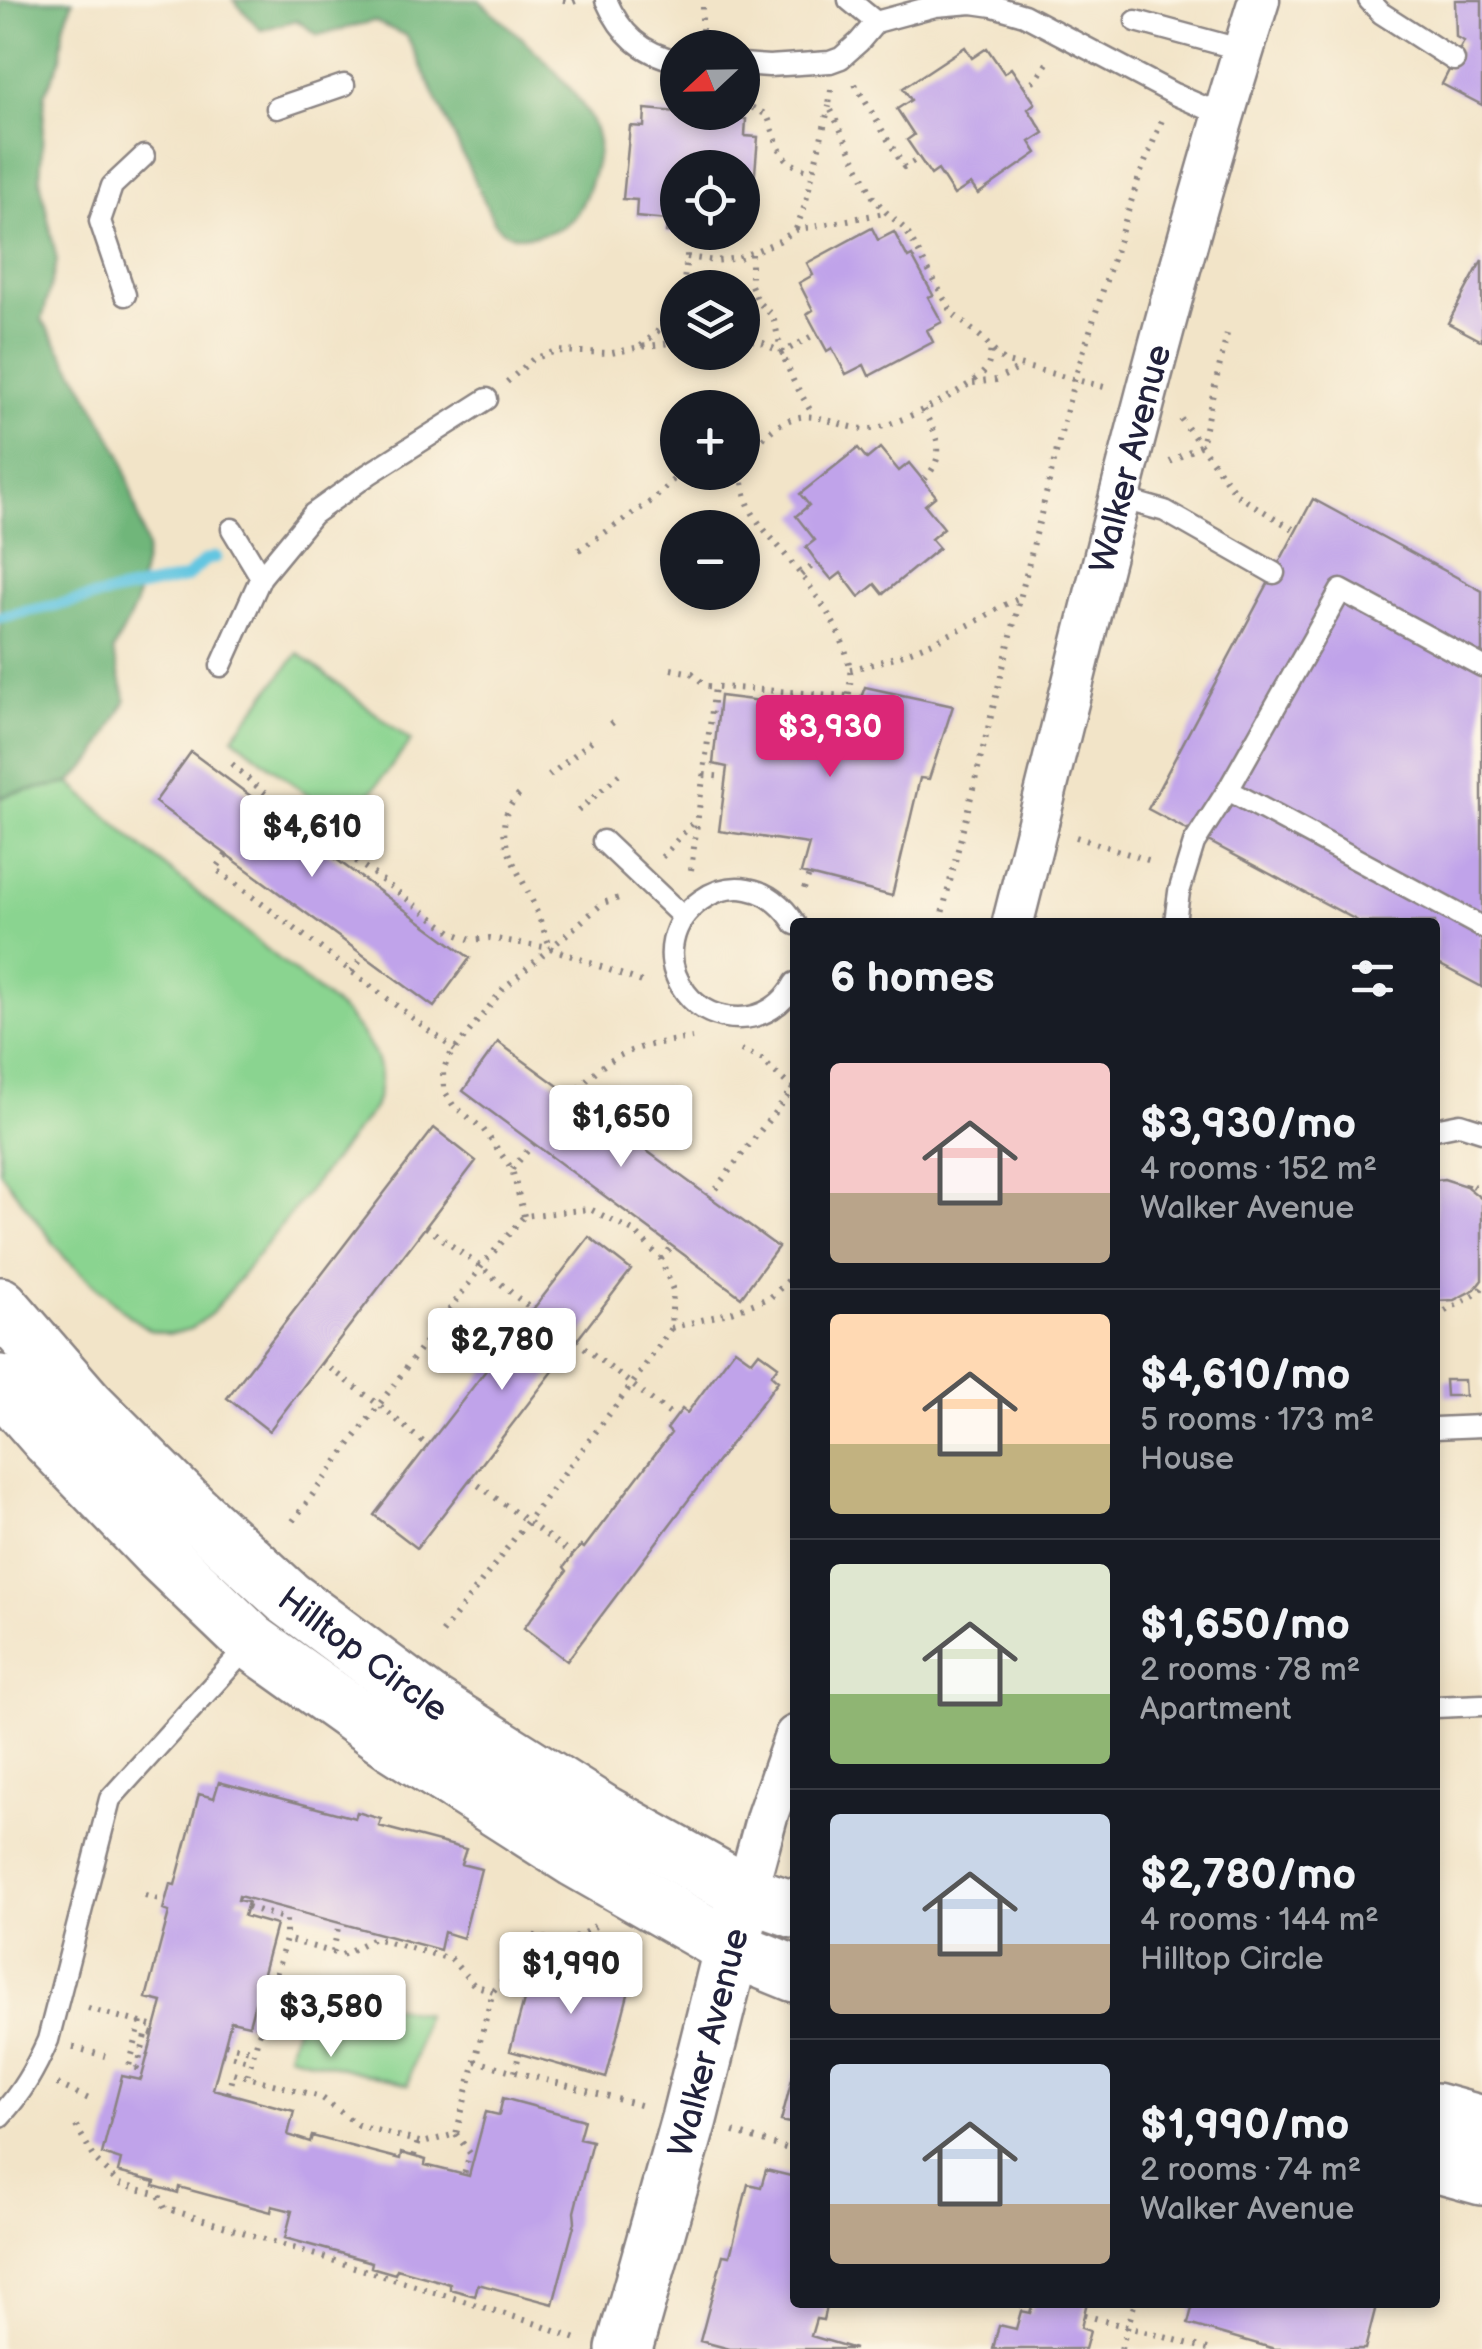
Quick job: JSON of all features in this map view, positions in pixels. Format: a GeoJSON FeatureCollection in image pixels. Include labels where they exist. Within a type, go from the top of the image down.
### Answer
{"type":"FeatureCollection","features":[{"type":"Feature","properties":{"kind":"street","name":"Walker Avenue"},"geometry":{"type":"LineString","coordinates":[[1014,918],[1119,498],[1222,115],[1258,0]]}},
{"type":"Feature","properties":{"kind":"street","name":"Hilltop Circle"},"geometry":{"type":"LineString","coordinates":[[0,1304],[100,1418],[192,1510],[270,1620],[395,1744],[575,1858],[731,1948],[790,1972]]}},
{"type":"Feature","properties":{"kind":"street","name":"Hilltop Circle"},"geometry":{"type":"LineString","coordinates":[[0,1383],[158,1552],[270,1620],[428,1702],[605,1814],[770,1901]]}},
{"type":"Feature","properties":{"kind":"street","name":"Walker Avenue"},"geometry":{"type":"LineString","coordinates":[[607,2347],[690,2119],[731,1948],[770,1901],[767,1816],[790,1750]]}},
{"type":"Feature","properties":{"kind":"street"},"geometry":{"type":"LineString","coordinates":[[1440,2112],[1482,2124]]}},
{"type":"Feature","properties":{"kind":"street"},"geometry":{"type":"LineString","coordinates":[[1440,2165],[1482,2177]]}},
{"type":"Feature","properties":{"kind":"lane"},"geometry":{"type":"LineString","coordinates":[[606,0],[626,35],[660,56]]}},
{"type":"Feature","properties":{"kind":"lane"},"geometry":{"type":"LineString","coordinates":[[849,0],[876,22]]}},
{"type":"Feature","properties":{"kind":"lane"},"geometry":{"type":"LineString","coordinates":[[1369,0],[1380,13],[1454,60]]}},
{"type":"Feature","properties":{"kind":"lane"},"geometry":{"type":"LineString","coordinates":[[760,65],[830,62],[841,58],[876,22],[934,6],[972,3],[1024,15],[1222,115]]}},
{"type":"Feature","properties":{"kind":"lane"},"geometry":{"type":"LineString","coordinates":[[1136,21],[1243,50]]}},
{"type":"Feature","properties":{"kind":"lane"},"geometry":{"type":"LineString","coordinates":[[278,108],[344,84]]}},
{"type":"Feature","properties":{"kind":"lane"},"geometry":{"type":"LineString","coordinates":[[124,295],[100,220],[112,186],[144,156]]}},
{"type":"Feature","properties":{"kind":"lane"},"geometry":{"type":"LineString","coordinates":[[221,666],[262,577],[314,514],[369,474],[488,399]]}},
{"type":"Feature","properties":{"kind":"lane"},"geometry":{"type":"LineString","coordinates":[[1119,498],[1165,511],[1274,573]]}},
{"type":"Feature","properties":{"kind":"lane"},"geometry":{"type":"LineString","coordinates":[[232,529],[262,577]]}},
{"type":"Feature","properties":{"kind":"lane"},"geometry":{"type":"LineString","coordinates":[[1175,918],[1178,892],[1194,843],[1341,590],[1482,666]]}},
{"type":"Feature","properties":{"kind":"lane"},"geometry":{"type":"LineString","coordinates":[[1228,790],[1482,927]]}},
{"type":"Feature","properties":{"kind":"lane"},"geometry":{"type":"LineString","coordinates":[[603,841],[682,917]]}},
{"type":"Feature","properties":{"kind":"lane"},"geometry":{"type":"LineString","coordinates":[[790,990],[780,1004],[764,1014],[728,1018],[710,1013],[682,988],[674,971],[672,952],[682,917],[699,900],[721,890],[744,888],[768,895],[791,918]]}},
{"type":"Feature","properties":{"kind":"lane"},"geometry":{"type":"LineString","coordinates":[[1440,1128],[1460,1124],[1482,1130]]}},
{"type":"Feature","properties":{"kind":"lane"},"geometry":{"type":"LineString","coordinates":[[1440,1428],[1482,1426]]}},
{"type":"Feature","properties":{"kind":"lane"},"geometry":{"type":"LineString","coordinates":[[0,2116],[34,2074],[48,2040],[110,1799],[270,1620]]}},
{"type":"Feature","properties":{"kind":"lane"},"geometry":{"type":"LineString","coordinates":[[1440,1706],[1482,1705]]}},
{"type":"Feature","properties":{"kind":"path"},"geometry":{"type":"LineString","coordinates":[[563,0],[580,0]]}},
{"type":"Feature","properties":{"kind":"path"},"geometry":{"type":"LineString","coordinates":[[702,0],[703,30]]}},
{"type":"Feature","properties":{"kind":"path"},"geometry":{"type":"LineString","coordinates":[[1024,88],[1045,69],[1054,47]]}},
{"type":"Feature","properties":{"kind":"path"},"geometry":{"type":"LineString","coordinates":[[848,71],[904,167],[919,158]]}},
{"type":"Feature","properties":{"kind":"path"},"geometry":{"type":"LineString","coordinates":[[796,230],[830,94]]}},
{"type":"Feature","properties":{"kind":"path"},"geometry":{"type":"LineString","coordinates":[[829,106],[873,198],[906,230],[925,272],[952,314],[1003,361],[1105,387]]}},
{"type":"Feature","properties":{"kind":"path"},"geometry":{"type":"LineString","coordinates":[[941,918],[1074,380],[1139,177],[1167,108]]}},
{"type":"Feature","properties":{"kind":"path"},"geometry":{"type":"LineString","coordinates":[[760,112],[768,116],[792,167],[813,171]]}},
{"type":"Feature","properties":{"kind":"path"},"geometry":{"type":"LineString","coordinates":[[688,256],[715,261],[739,258],[796,230],[886,212]]}},
{"type":"Feature","properties":{"kind":"path"},"geometry":{"type":"LineString","coordinates":[[685,270],[688,250]]}},
{"type":"Feature","properties":{"kind":"path"},"geometry":{"type":"LineString","coordinates":[[751,254],[751,285],[758,302],[773,316],[792,380],[813,415]]}},
{"type":"Feature","properties":{"kind":"path"},"geometry":{"type":"LineString","coordinates":[[640,346],[660,327]]}},
{"type":"Feature","properties":{"kind":"path"},"geometry":{"type":"LineString","coordinates":[[782,353],[817,333]]}},
{"type":"Feature","properties":{"kind":"path"},"geometry":{"type":"LineString","coordinates":[[1160,467],[1201,445],[1226,334]]}},
{"type":"Feature","properties":{"kind":"path"},"geometry":{"type":"LineString","coordinates":[[760,342],[782,353]]}},
{"type":"Feature","properties":{"kind":"path"},"geometry":{"type":"LineString","coordinates":[[488,399],[533,359],[556,352],[612,353],[660,344]]}},
{"type":"Feature","properties":{"kind":"path"},"geometry":{"type":"LineString","coordinates":[[760,442],[792,418],[813,415],[841,426],[871,429],[923,410],[972,383],[987,368],[990,347]]}},
{"type":"Feature","properties":{"kind":"path"},"geometry":{"type":"LineString","coordinates":[[972,383],[996,380],[1024,366]]}},
{"type":"Feature","properties":{"kind":"path"},"geometry":{"type":"LineString","coordinates":[[923,410],[937,436],[939,450],[932,472],[923,481]]}},
{"type":"Feature","properties":{"kind":"path"},"geometry":{"type":"LineString","coordinates":[[1174,410],[1237,495],[1296,531]]}},
{"type":"Feature","properties":{"kind":"path"},"geometry":{"type":"LineString","coordinates":[[579,550],[663,490]]}},
{"type":"Feature","properties":{"kind":"path"},"geometry":{"type":"LineString","coordinates":[[744,490],[752,513],[831,618],[850,669],[842,732]]}},
{"type":"Feature","properties":{"kind":"path"},"geometry":{"type":"LineString","coordinates":[[801,575],[818,562]]}},
{"type":"Feature","properties":{"kind":"path"},"geometry":{"type":"LineString","coordinates":[[850,669],[867,666],[965,627],[1019,599]]}},
{"type":"Feature","properties":{"kind":"path"},"geometry":{"type":"LineString","coordinates":[[671,668],[692,672],[706,686],[848,696]]}},
{"type":"Feature","properties":{"kind":"path"},"geometry":{"type":"LineString","coordinates":[[691,876],[715,686]]}},
{"type":"Feature","properties":{"kind":"path"},"geometry":{"type":"LineString","coordinates":[[549,776],[596,737]]}},
{"type":"Feature","properties":{"kind":"path"},"geometry":{"type":"LineString","coordinates":[[232,764],[262,792],[453,933],[471,940],[490,938],[550,948],[642,982],[655,996]]}},
{"type":"Feature","properties":{"kind":"path"},"geometry":{"type":"LineString","coordinates":[[578,811],[624,771]]}},
{"type":"Feature","properties":{"kind":"path"},"geometry":{"type":"LineString","coordinates":[[704,775],[726,777]]}},
{"type":"Feature","properties":{"kind":"path"},"geometry":{"type":"LineString","coordinates":[[256,800],[262,792]]}},
{"type":"Feature","properties":{"kind":"path"},"geometry":{"type":"LineString","coordinates":[[519,795],[505,816],[508,850],[550,948]]}},
{"type":"Feature","properties":{"kind":"path"},"geometry":{"type":"LineString","coordinates":[[659,860],[698,817]]}},
{"type":"Feature","properties":{"kind":"path"},"geometry":{"type":"LineString","coordinates":[[1065,834],[1154,862]]}},
{"type":"Feature","properties":{"kind":"path"},"geometry":{"type":"LineString","coordinates":[[226,854],[216,869],[455,1050]]}},
{"type":"Feature","properties":{"kind":"path"},"geometry":{"type":"LineString","coordinates":[[396,904],[402,896]]}},
{"type":"Feature","properties":{"kind":"path"},"geometry":{"type":"LineString","coordinates":[[524,1216],[512,1169],[483,1129],[453,1105],[444,1090],[448,1058],[504,988],[603,903],[620,898]]}},
{"type":"Feature","properties":{"kind":"path"},"geometry":{"type":"LineString","coordinates":[[352,972],[364,955]]}},
{"type":"Feature","properties":{"kind":"path"},"geometry":{"type":"LineString","coordinates":[[572,1096],[589,1075],[614,1058],[641,1046],[703,1037]]}},
{"type":"Feature","properties":{"kind":"path"},"geometry":{"type":"LineString","coordinates":[[726,1042],[762,1059],[790,1085]]}},
{"type":"Feature","properties":{"kind":"path"},"geometry":{"type":"LineString","coordinates":[[709,1197],[790,1094]]}},
{"type":"Feature","properties":{"kind":"path"},"geometry":{"type":"LineString","coordinates":[[512,1169],[534,1144]]}},
{"type":"Feature","properties":{"kind":"path"},"geometry":{"type":"LineString","coordinates":[[1466,1186],[1467,1182],[1482,1192]]}},
{"type":"Feature","properties":{"kind":"path"},"geometry":{"type":"LineString","coordinates":[[293,1521],[524,1216],[590,1209],[635,1232],[662,1259],[673,1290],[672,1328],[440,1636]]}},
{"type":"Feature","properties":{"kind":"path"},"geometry":{"type":"LineString","coordinates":[[426,1227],[532,1310]]}},
{"type":"Feature","properties":{"kind":"path"},"geometry":{"type":"LineString","coordinates":[[662,1259],[673,1246]]}},
{"type":"Feature","properties":{"kind":"path"},"geometry":{"type":"LineString","coordinates":[[672,1328],[771,1298],[790,1279]]}},
{"type":"Feature","properties":{"kind":"path"},"geometry":{"type":"LineString","coordinates":[[1446,1311],[1482,1288]]}},
{"type":"Feature","properties":{"kind":"path"},"geometry":{"type":"LineString","coordinates":[[576,1341],[675,1418]]}},
{"type":"Feature","properties":{"kind":"path"},"geometry":{"type":"LineString","coordinates":[[322,1362],[428,1446]]}},
{"type":"Feature","properties":{"kind":"path"},"geometry":{"type":"LineString","coordinates":[[470,1478],[573,1555]]}},
{"type":"Feature","properties":{"kind":"path"},"geometry":{"type":"LineString","coordinates":[[145,1895],[166,1901]]}},
{"type":"Feature","properties":{"kind":"path"},"geometry":{"type":"LineString","coordinates":[[247,1907],[286,1919],[286,1939],[247,2077]]}},
{"type":"Feature","properties":{"kind":"path"},"geometry":{"type":"LineString","coordinates":[[464,2175],[470,2154],[456,2134],[493,1991],[521,1959],[528,1934],[552,1941],[581,1936],[604,1919]]}},
{"type":"Feature","properties":{"kind":"path"},"geometry":{"type":"LineString","coordinates":[[333,1952],[339,1923]]}},
{"type":"Feature","properties":{"kind":"path"},"geometry":{"type":"LineString","coordinates":[[286,1939],[342,1955],[374,1938],[451,1959],[474,1985],[493,1991]]}},
{"type":"Feature","properties":{"kind":"path"},"geometry":{"type":"LineString","coordinates":[[110,2013],[141,2022],[154,2030],[147,2032],[137,2068],[130,2066],[141,2022]]}},
{"type":"Feature","properties":{"kind":"path"},"geometry":{"type":"LineString","coordinates":[[225,2044],[254,2052]]}},
{"type":"Feature","properties":{"kind":"path"},"geometry":{"type":"LineString","coordinates":[[222,2054],[252,2061]]}},
{"type":"Feature","properties":{"kind":"path"},"geometry":{"type":"LineString","coordinates":[[515,2072],[519,2054]]}},
{"type":"Feature","properties":{"kind":"path"},"geometry":{"type":"LineString","coordinates":[[475,2060],[654,2110]]}},
{"type":"Feature","properties":{"kind":"path"},"geometry":{"type":"LineString","coordinates":[[228,2093],[233,2073],[321,2097],[358,2125],[424,2143],[456,2134]]}},
{"type":"Feature","properties":{"kind":"path"},"geometry":{"type":"LineString","coordinates":[[76,2126],[98,2162],[118,2184],[160,2192],[166,2208],[607,2347]]}},
{"type":"Feature","properties":{"kind":"path"},"geometry":{"type":"LineString","coordinates":[[718,2127],[790,2149]]}},
{"type":"Feature","properties":{"kind":"path"},"geometry":{"type":"LineString","coordinates":[[414,2156],[418,2141]]}},
{"type":"Feature","properties":{"kind":"path"},"geometry":{"type":"LineString","coordinates":[[1121,2349],[1132,2308]]}},
{"type":"Feature","properties":{"kind":"path"},"geometry":{"type":"LineString","coordinates":[[1084,2315],[1208,2349]]}},
{"type":"Feature","properties":{"kind":"green space"},"geometry":{"type":"Polygon","coordinates":[[[0,0],[73,0],[63,28],[61,58],[45,94],[40,180],[57,261],[42,320],[122,457],[147,549],[135,607],[113,651],[126,700],[95,758],[70,783],[0,798],[0,0]]]}},
{"type":"Feature","properties":{"kind":"green space"},"geometry":{"type":"Polygon","coordinates":[[[233,0],[479,0],[567,84],[593,123],[598,142],[596,160],[586,195],[575,215],[564,226],[538,235],[519,236],[499,228],[407,36],[374,21],[318,35],[296,20],[261,30],[233,0]]]}},
{"type":"Feature","properties":{"kind":"green space"},"geometry":{"type":"Polygon","coordinates":[[[298,653],[411,741],[346,825],[233,737],[298,653]]]}},
{"type":"Feature","properties":{"kind":"green space"},"geometry":{"type":"Polygon","coordinates":[[[70,783],[138,844],[346,1014],[371,1047],[379,1068],[374,1108],[212,1313],[191,1329],[168,1334],[150,1330],[129,1316],[65,1258],[0,1171],[0,798],[70,783]]]}},
{"type":"Feature","properties":{"kind":"green space"},"geometry":{"type":"Polygon","coordinates":[[[306,1985],[425,2014],[408,2085],[288,2054],[306,1985]]]}},
{"type":"Feature","properties":{"kind":"building"},"geometry":{"type":"Polygon","coordinates":[[[1455,0],[1482,0],[1482,105],[1442,84],[1464,41],[1456,37],[1455,0]]]}},
{"type":"Feature","properties":{"kind":"building"},"geometry":{"type":"Polygon","coordinates":[[[965,47],[972,58],[987,48],[1004,73],[1011,68],[1035,103],[1028,109],[1044,133],[1030,142],[1037,153],[978,194],[971,184],[954,195],[938,170],[931,175],[907,140],[914,135],[897,109],[911,100],[903,88],[965,47]]]}},
{"type":"Feature","properties":{"kind":"building"},"geometry":{"type":"Polygon","coordinates":[[[645,109],[660,110],[660,130],[745,130],[745,136],[758,137],[757,150],[660,150],[660,219],[636,217],[637,200],[623,199],[630,126],[644,127],[645,109]]]}},
{"type":"Feature","properties":{"kind":"building"},"geometry":{"type":"Polygon","coordinates":[[[872,228],[878,240],[894,232],[908,258],[912,256],[942,322],[927,330],[933,342],[869,376],[864,365],[846,374],[832,348],[827,351],[807,314],[813,310],[799,283],[813,275],[807,263],[872,228]]]}},
{"type":"Feature","properties":{"kind":"building"},"geometry":{"type":"Polygon","coordinates":[[[1482,260],[1482,341],[1448,323],[1482,260]]]}},
{"type":"Feature","properties":{"kind":"building"},"geometry":{"type":"Polygon","coordinates":[[[858,448],[867,459],[880,448],[899,471],[909,463],[936,496],[925,505],[944,528],[931,539],[939,548],[883,594],[875,584],[859,597],[841,573],[832,580],[817,562],[806,547],[815,540],[796,516],[809,505],[800,494],[858,448]]]}},
{"type":"Feature","properties":{"kind":"building"},"geometry":{"type":"Polygon","coordinates":[[[1313,499],[1482,591],[1482,987],[1440,965],[1440,918],[1352,918],[1148,809],[1313,499]]]}},
{"type":"Feature","properties":{"kind":"building"},"geometry":{"type":"Polygon","coordinates":[[[865,687],[953,706],[929,779],[920,778],[892,896],[801,873],[809,844],[719,831],[727,767],[713,764],[720,696],[836,710],[836,730],[847,734],[865,687]]]}},
{"type":"Feature","properties":{"kind":"building"},"geometry":{"type":"Polygon","coordinates":[[[191,752],[470,958],[434,1007],[155,802],[191,752]]]}},
{"type":"Feature","properties":{"kind":"building"},"geometry":{"type":"Polygon","coordinates":[[[498,1042],[778,1247],[741,1297],[463,1091],[498,1042]]]}},
{"type":"Feature","properties":{"kind":"building"},"geometry":{"type":"Polygon","coordinates":[[[434,1128],[476,1161],[269,1431],[227,1398],[434,1128]]]}},
{"type":"Feature","properties":{"kind":"building"},"geometry":{"type":"Polygon","coordinates":[[[1440,1179],[1466,1186],[1482,1199],[1482,1280],[1475,1289],[1454,1300],[1440,1301],[1440,1179]]]}},
{"type":"Feature","properties":{"kind":"building"},"geometry":{"type":"Polygon","coordinates":[[[589,1237],[631,1270],[417,1548],[374,1515],[589,1237]]]}},
{"type":"Feature","properties":{"kind":"building"},"geometry":{"type":"Polygon","coordinates":[[[735,1349],[752,1361],[759,1352],[778,1366],[771,1375],[778,1381],[567,1661],[524,1628],[567,1571],[564,1567],[573,1555],[581,1546],[584,1548],[671,1433],[667,1429],[682,1409],[687,1413],[735,1349]]]}},
{"type":"Feature","properties":{"kind":"building"},"geometry":{"type":"Polygon","coordinates":[[[1445,1380],[1464,1380],[1465,1396],[1446,1396],[1445,1380]]]}},
{"type":"Feature","properties":{"kind":"building"},"geometry":{"type":"Polygon","coordinates":[[[219,1782],[355,1818],[357,1812],[381,1819],[379,1826],[466,1849],[461,1864],[481,1869],[463,1938],[444,1932],[440,1950],[239,1896],[238,1900],[248,1902],[244,1916],[276,1925],[249,2025],[231,2021],[213,2089],[294,2111],[288,2135],[310,2142],[312,2136],[400,2159],[401,2153],[426,2160],[425,2165],[469,2176],[486,2112],[499,2115],[503,2098],[584,2120],[579,2138],[592,2141],[553,2304],[478,2284],[475,2296],[450,2289],[450,2284],[397,2269],[395,2274],[371,2267],[372,2262],[285,2238],[292,2211],[272,2206],[271,2212],[179,2187],[178,2193],[154,2186],[155,2182],[118,2172],[121,2160],[102,2154],[122,2076],[141,2080],[162,2002],[146,1998],[169,1912],[163,1910],[170,1884],[175,1885],[199,1794],[214,1798],[219,1782]]]}},
{"type":"Feature","properties":{"kind":"building"},"geometry":{"type":"Polygon","coordinates":[[[536,1957],[631,1983],[606,2078],[510,2051],[536,1957]]]}},
{"type":"Feature","properties":{"kind":"building"},"geometry":{"type":"Polygon","coordinates":[[[790,2086],[790,2123],[781,2121],[790,2086]]]}},
{"type":"Feature","properties":{"kind":"building"},"geometry":{"type":"Polygon","coordinates":[[[766,2170],[790,2176],[790,2308],[826,2308],[823,2320],[816,2319],[811,2336],[855,2349],[730,2349],[700,2341],[723,2255],[730,2256],[748,2184],[761,2187],[766,2170]]]}},
{"type":"Feature","properties":{"kind":"building"},"geometry":{"type":"Polygon","coordinates":[[[1031,2308],[1086,2308],[1081,2328],[1090,2331],[1085,2349],[993,2349],[999,2325],[1016,2329],[1021,2311],[1030,2313],[1031,2308]]]}},
{"type":"Feature","properties":{"kind":"building"},"geometry":{"type":"Polygon","coordinates":[[[1192,2308],[1375,2308],[1365,2349],[1275,2349],[1188,2324],[1192,2308]]]}},
{"type":"Feature","properties":{"kind":"waterway"},"geometry":{"type":"LineString","coordinates":[[0,617],[186,578],[204,561],[216,557]]}}]}
